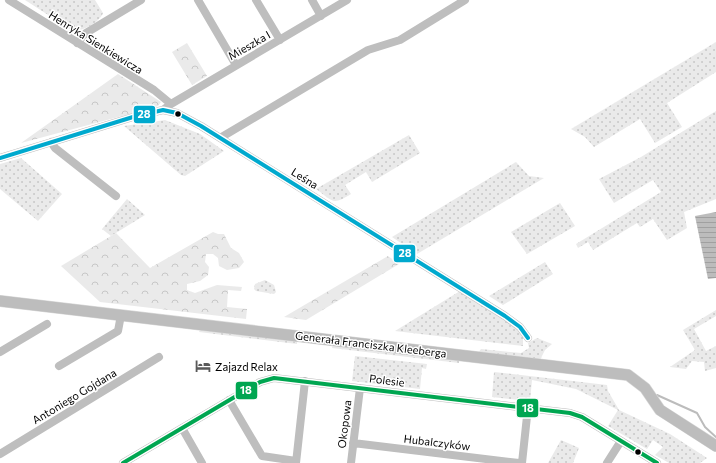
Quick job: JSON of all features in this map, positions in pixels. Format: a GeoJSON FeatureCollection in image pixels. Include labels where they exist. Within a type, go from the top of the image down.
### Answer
{"type":"FeatureCollection","features":[{"type":"Feature","properties":{"kind":"main road","name":"Generała Franciszka Kleeberga"},"geometry":{"type":"LineString","coordinates":[[0,301],[628,375],[645,388],[660,410],[716,446]]}},
{"type":"Feature","properties":{"kind":"street","name":"Henryka Sienkiewicza"},"geometry":{"type":"LineString","coordinates":[[9,0],[154,90],[170,104]]}},
{"type":"Feature","properties":{"kind":"street"},"geometry":{"type":"LineString","coordinates":[[77,43],[86,33],[141,0]]}},
{"type":"Feature","properties":{"kind":"street"},"geometry":{"type":"LineString","coordinates":[[198,0],[236,65]]}},
{"type":"Feature","properties":{"kind":"street"},"geometry":{"type":"LineString","coordinates":[[256,0],[280,40]]}},
{"type":"Feature","properties":{"kind":"street"},"geometry":{"type":"LineString","coordinates":[[312,0],[321,16]]}},
{"type":"Feature","properties":{"kind":"street","name":"Mieszka I"},"geometry":{"type":"LineString","coordinates":[[163,110],[170,104],[348,0]]}},
{"type":"Feature","properties":{"kind":"street"},"geometry":{"type":"LineString","coordinates":[[220,138],[368,50],[400,40],[465,0]]}},
{"type":"Feature","properties":{"kind":"street"},"geometry":{"type":"LineString","coordinates":[[0,158],[133,117],[163,110]]}},
{"type":"Feature","properties":{"kind":"street","name":"Leśna"},"geometry":{"type":"LineString","coordinates":[[163,110],[190,120],[220,138],[505,316],[520,327],[528,338]]}},
{"type":"Feature","properties":{"kind":"street"},"geometry":{"type":"LineString","coordinates":[[51,142],[56,148],[116,196]]}},
{"type":"Feature","properties":{"kind":"street"},"geometry":{"type":"LineString","coordinates":[[59,366],[118,331],[121,315]]}},
{"type":"Feature","properties":{"kind":"street"},"geometry":{"type":"LineString","coordinates":[[0,352],[47,324]]}},
{"type":"Feature","properties":{"kind":"street","name":"Antoniego Gojdana"},"geometry":{"type":"LineString","coordinates":[[0,454],[158,357]]}},
{"type":"Feature","properties":{"kind":"street","name":"Polesie"},"geometry":{"type":"LineString","coordinates":[[123,463],[137,459],[182,428],[266,379],[305,381],[570,413],[582,418],[657,463]]}},
{"type":"Feature","properties":{"kind":"street"},"geometry":{"type":"LineString","coordinates":[[229,400],[262,456],[296,462],[305,381]]}},
{"type":"Feature","properties":{"kind":"street","name":"Okopowa"},"geometry":{"type":"LineString","coordinates":[[351,463],[360,388]]}},
{"type":"Feature","properties":{"kind":"street"},"geometry":{"type":"LineString","coordinates":[[520,463],[528,407]]}},
{"type":"Feature","properties":{"kind":"street"},"geometry":{"type":"LineString","coordinates":[[182,428],[202,463]]}},
{"type":"Feature","properties":{"kind":"street"},"geometry":{"type":"LineString","coordinates":[[607,463],[621,441]]}},
{"type":"Feature","properties":{"kind":"street","name":"Hubalczyków"},"geometry":{"type":"LineString","coordinates":[[353,442],[520,463]]}},
{"type":"Feature","properties":{"kind":"green space"},"geometry":{"type":"Polygon","coordinates":[[[25,0],[95,0],[103,13],[98,20],[91,25],[77,31],[73,31],[25,0]]]}},
{"type":"Feature","properties":{"kind":"green space"},"geometry":{"type":"Polygon","coordinates":[[[716,42],[716,72],[667,103],[682,127],[655,143],[640,119],[594,147],[585,137],[571,129],[716,42]]]}},
{"type":"Feature","properties":{"kind":"green space"},"geometry":{"type":"Polygon","coordinates":[[[187,43],[207,76],[192,85],[172,52],[187,43]]]}},
{"type":"Feature","properties":{"kind":"green space"},"geometry":{"type":"Polygon","coordinates":[[[118,74],[161,102],[158,106],[152,108],[21,143],[118,74]]]}},
{"type":"Feature","properties":{"kind":"green space"},"geometry":{"type":"Polygon","coordinates":[[[716,111],[716,199],[684,212],[687,228],[667,240],[653,219],[640,227],[637,223],[593,250],[588,242],[578,248],[576,244],[661,192],[653,180],[614,203],[599,179],[641,157],[716,111]]]}},
{"type":"Feature","properties":{"kind":"green space"},"geometry":{"type":"Polygon","coordinates":[[[165,120],[200,134],[224,151],[185,176],[181,175],[124,126],[165,120]]]}},
{"type":"Feature","properties":{"kind":"green space"},"geometry":{"type":"Polygon","coordinates":[[[409,135],[420,153],[372,182],[366,172],[345,185],[351,194],[345,198],[336,201],[330,199],[316,189],[409,135]]]}},
{"type":"Feature","properties":{"kind":"green space"},"geometry":{"type":"Polygon","coordinates":[[[21,158],[62,194],[38,221],[0,189],[0,164],[21,158]]]}},
{"type":"Feature","properties":{"kind":"green space"},"geometry":{"type":"Polygon","coordinates":[[[516,162],[529,176],[544,178],[417,254],[392,237],[516,162]]]}},
{"type":"Feature","properties":{"kind":"green space"},"geometry":{"type":"Polygon","coordinates":[[[127,199],[145,215],[111,236],[102,229],[127,199]]]}},
{"type":"Feature","properties":{"kind":"green space"},"geometry":{"type":"Polygon","coordinates":[[[560,203],[575,226],[527,254],[511,232],[560,203]]]}},
{"type":"Feature","properties":{"kind":"green space"},"geometry":{"type":"Polygon","coordinates":[[[213,232],[224,234],[231,248],[239,253],[244,262],[239,268],[227,270],[219,266],[218,258],[213,254],[206,254],[205,262],[209,267],[208,275],[200,281],[187,284],[187,290],[195,293],[217,285],[242,287],[241,291],[228,290],[227,307],[247,309],[246,319],[100,302],[61,266],[116,233],[150,268],[213,232]]]}},
{"type":"Feature","properties":{"kind":"green space"},"geometry":{"type":"Polygon","coordinates":[[[388,256],[399,264],[306,320],[284,317],[388,256]]]}},
{"type":"Feature","properties":{"kind":"green space"},"geometry":{"type":"Polygon","coordinates":[[[545,262],[553,274],[503,305],[489,296],[545,262]]]}},
{"type":"Feature","properties":{"kind":"green space"},"geometry":{"type":"Polygon","coordinates":[[[265,280],[274,285],[276,292],[274,294],[256,291],[254,289],[255,284],[265,280]]]}},
{"type":"Feature","properties":{"kind":"green space"},"geometry":{"type":"Polygon","coordinates":[[[460,291],[518,329],[523,336],[523,346],[395,331],[460,291]]]}},
{"type":"Feature","properties":{"kind":"green space"},"geometry":{"type":"Polygon","coordinates":[[[716,310],[716,316],[694,329],[706,351],[716,346],[716,368],[705,371],[704,362],[692,361],[686,369],[670,367],[695,350],[683,330],[716,310]]]}},
{"type":"Feature","properties":{"kind":"green space"},"geometry":{"type":"Polygon","coordinates":[[[200,330],[297,341],[297,344],[199,332],[200,330]]]}},
{"type":"Feature","properties":{"kind":"green space"},"geometry":{"type":"Polygon","coordinates":[[[537,338],[552,344],[545,350],[540,360],[478,353],[481,349],[521,353],[529,348],[528,343],[537,338]]]}},
{"type":"Feature","properties":{"kind":"green space"},"geometry":{"type":"Polygon","coordinates":[[[333,344],[459,360],[459,363],[332,348],[333,344]]]}},
{"type":"Feature","properties":{"kind":"green space"},"geometry":{"type":"Polygon","coordinates":[[[355,356],[427,364],[426,369],[422,368],[420,389],[352,381],[355,356]]]}},
{"type":"Feature","properties":{"kind":"green space"},"geometry":{"type":"Polygon","coordinates":[[[494,372],[607,385],[608,391],[619,410],[670,434],[707,458],[700,463],[669,463],[655,455],[663,447],[653,440],[647,449],[608,426],[618,410],[576,389],[532,380],[530,401],[492,397],[494,372]]]}},
{"type":"Feature","properties":{"kind":"green space"},"geometry":{"type":"Polygon","coordinates":[[[561,440],[579,448],[573,463],[548,463],[561,440]]]}},
{"type":"Feature","properties":{"kind":"shaded area"},"geometry":{"type":"Polygon","coordinates":[[[716,212],[716,278],[708,279],[695,216],[716,212]]]}},
{"type":"Feature","properties":{"kind":"waterway"},"geometry":{"type":"LineString","coordinates":[[657,395],[697,413],[705,427],[716,437]]}},
{"type":"Feature","properties":{"kind":"transit line","name":"28"},"geometry":{"type":"LineString","coordinates":[[0,158],[133,117],[163,110],[177,113],[201,126],[505,316],[520,327],[528,338]]}},
{"type":"Feature","properties":{"kind":"transit line","name":"18"},"geometry":{"type":"LineString","coordinates":[[123,463],[260,382],[274,378],[570,413],[582,417],[657,463]]}},
{"type":"Feature","properties":{"kind":"place","name":"Zajazd Relax"},"geometry":{"type":"Point","coordinates":[203,366]}}]}
